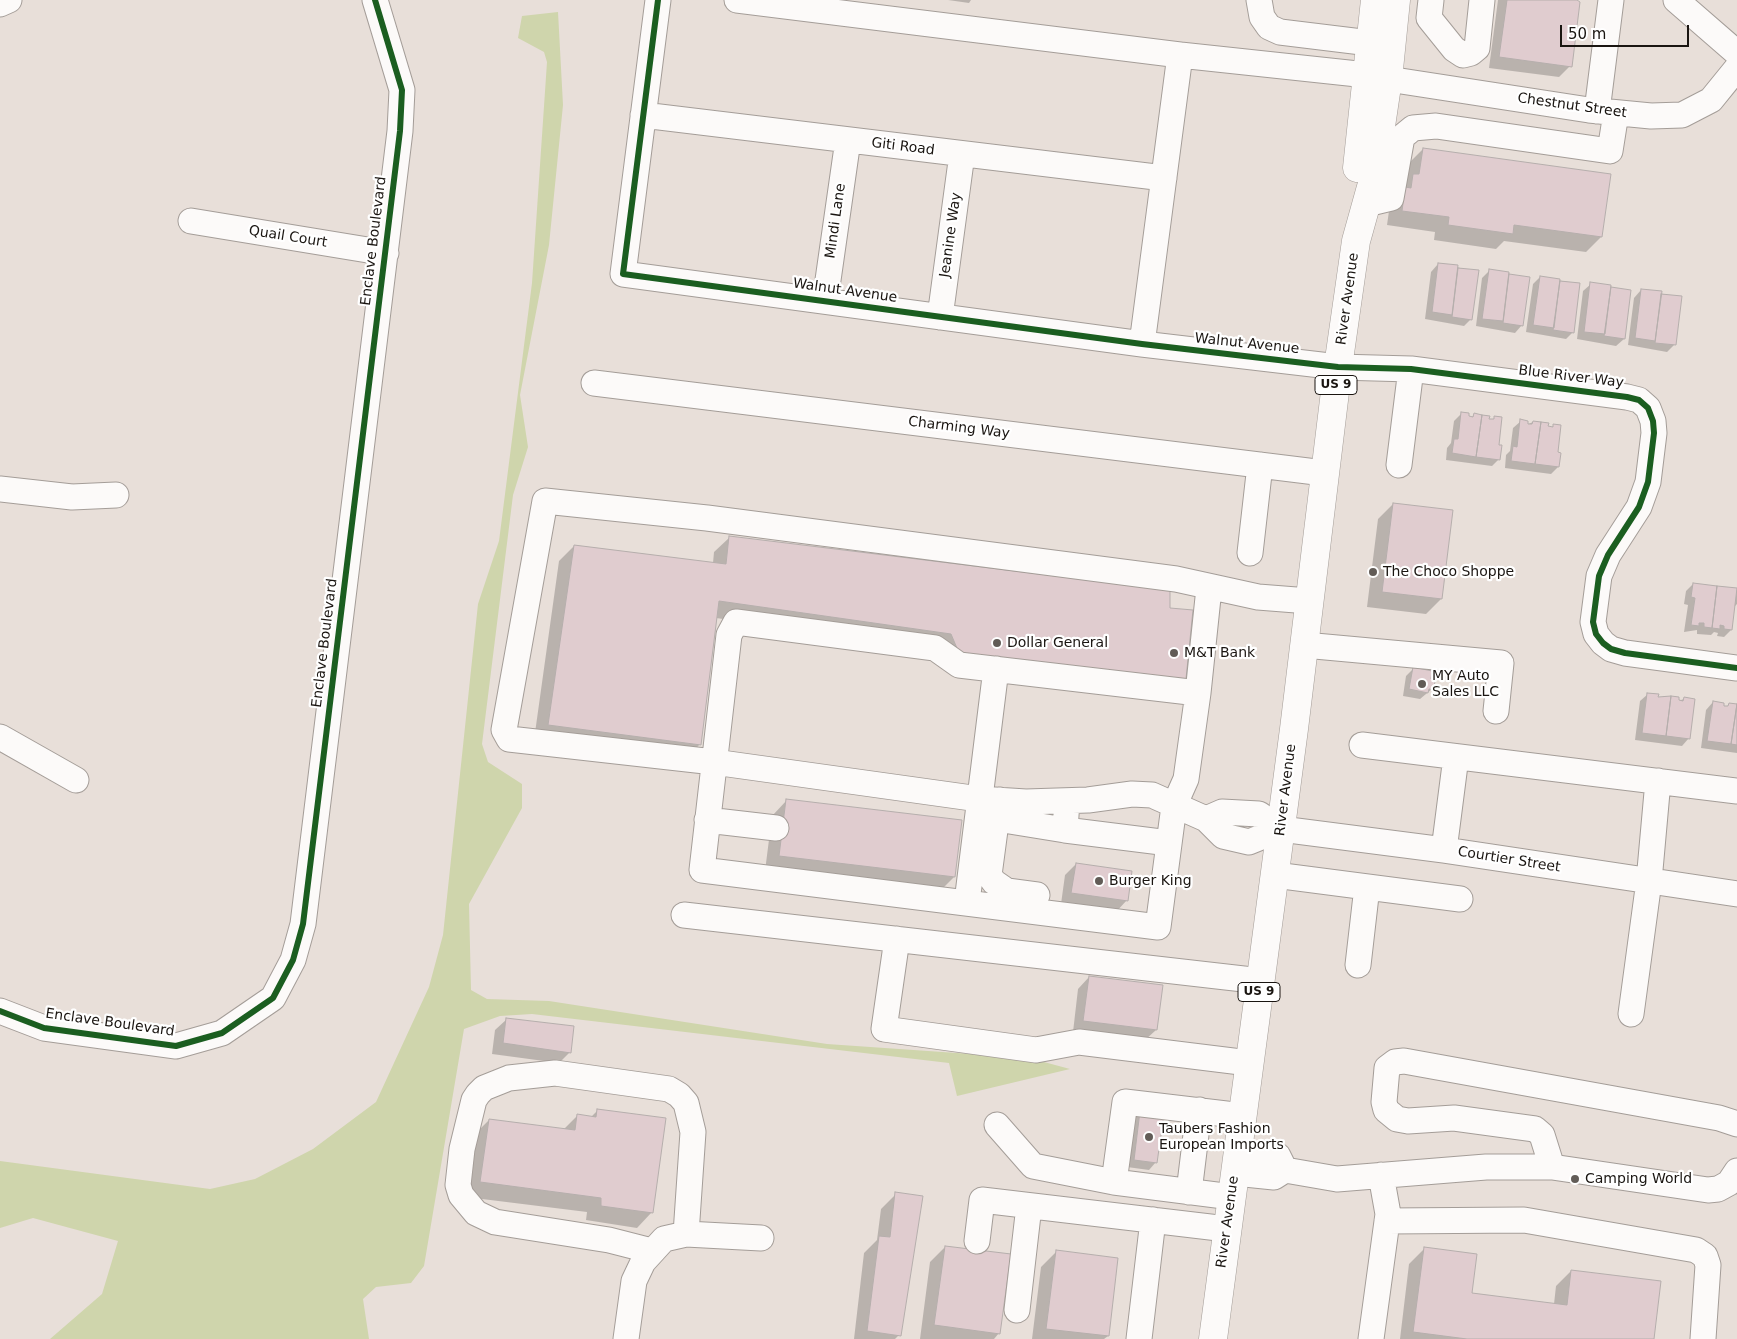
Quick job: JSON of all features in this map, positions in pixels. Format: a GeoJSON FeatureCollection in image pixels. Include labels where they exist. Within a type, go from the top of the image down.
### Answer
{"type":"FeatureCollection","features":[{"type":"Feature","properties":{"kind":"highway","name":"River Avenue"},"geometry":{"type":"LineString","coordinates":[[1213,1339],[1281,829],[1338,367],[1356,242],[1373,180],[1378,77],[1370,43],[1375,0]]}},
{"type":"Feature","properties":{"kind":"highway","name":"River Avenue"},"geometry":{"type":"LineString","coordinates":[[1356,242],[1356,176],[1395,11]]}},
{"type":"Feature","properties":{"kind":"street"},"geometry":{"type":"LineString","coordinates":[[0,4],[9,0]]}},
{"type":"Feature","properties":{"kind":"street","name":"Enclave Boulevard"},"geometry":{"type":"LineString","coordinates":[[0,1011],[44,1028],[176,1046],[222,1033],[273,998],[293,960],[303,924],[400,131],[402,90],[375,0]]}},
{"type":"Feature","properties":{"kind":"street","name":"Walnut Avenue"},"geometry":{"type":"LineString","coordinates":[[658,0],[623,274],[1142,344],[1338,367]]}},
{"type":"Feature","properties":{"kind":"street"},"geometry":{"type":"LineString","coordinates":[[736,0],[1180,55],[1378,77]]}},
{"type":"Feature","properties":{"kind":"street"},"geometry":{"type":"LineString","coordinates":[[1259,0],[1262,17],[1269,27],[1280,32],[1370,43]]}},
{"type":"Feature","properties":{"kind":"street"},"geometry":{"type":"LineString","coordinates":[[1395,11],[1430,9],[1454,49],[1464,55],[1471,53],[1477,48],[1482,0]]}},
{"type":"Feature","properties":{"kind":"street"},"geometry":{"type":"LineString","coordinates":[[1366,204],[1391,198],[1402,137],[1412,128],[1436,126],[1610,151],[1606,112],[1611,0]]}},
{"type":"Feature","properties":{"kind":"street"},"geometry":{"type":"LineString","coordinates":[[1676,0],[1737,52]]}},
{"type":"Feature","properties":{"kind":"street"},"geometry":{"type":"LineString","coordinates":[[1142,344],[1180,55]]}},
{"type":"Feature","properties":{"kind":"street","name":"Chestnut Street"},"geometry":{"type":"LineString","coordinates":[[1378,77],[1606,112],[1651,116],[1682,115],[1711,100],[1737,68]]}},
{"type":"Feature","properties":{"kind":"street"},"geometry":{"type":"LineString","coordinates":[[1436,126],[1442,88]]}},
{"type":"Feature","properties":{"kind":"street"},"geometry":{"type":"LineString","coordinates":[[1515,137],[1520,99]]}},
{"type":"Feature","properties":{"kind":"street","name":"Giti Road"},"geometry":{"type":"LineString","coordinates":[[643,115],[1164,178]]}},
{"type":"Feature","properties":{"kind":"street","name":"Mindi Lane"},"geometry":{"type":"LineString","coordinates":[[825,301],[848,140]]}},
{"type":"Feature","properties":{"kind":"street","name":"Jeanine Way"},"geometry":{"type":"LineString","coordinates":[[940,317],[962,154]]}},
{"type":"Feature","properties":{"kind":"street","name":"Quail Court"},"geometry":{"type":"LineString","coordinates":[[191,221],[386,254]]}},
{"type":"Feature","properties":{"kind":"street","name":"Blue River Way"},"geometry":{"type":"LineString","coordinates":[[1338,367],[1411,369],[1639,400],[1648,408],[1653,421],[1654,433],[1648,482],[1639,507],[1608,555],[1599,576],[1593,622],[1596,634],[1611,649],[1625,653],[1737,668]]}},
{"type":"Feature","properties":{"kind":"street"},"geometry":{"type":"LineString","coordinates":[[1399,465],[1411,369]]}},
{"type":"Feature","properties":{"kind":"street","name":"Charming Way"},"geometry":{"type":"LineString","coordinates":[[594,384],[1324,473]]}},
{"type":"Feature","properties":{"kind":"street"},"geometry":{"type":"LineString","coordinates":[[1250,553],[1260,465]]}},
{"type":"Feature","properties":{"kind":"street"},"geometry":{"type":"LineString","coordinates":[[0,489],[72,497],[116,495]]}},
{"type":"Feature","properties":{"kind":"street"},"geometry":{"type":"LineString","coordinates":[[1169,843],[1065,830],[992,806],[714,762],[510,739],[504,730],[545,501],[707,518],[1176,579],[1210,588],[1258,596],[1309,601]]}},
{"type":"Feature","properties":{"kind":"street"},"geometry":{"type":"LineString","coordinates":[[1198,693],[959,665],[935,648],[736,622],[728,635],[702,870],[1158,927],[1174,806],[1186,779],[1198,693],[1210,588]]}},
{"type":"Feature","properties":{"kind":"street"},"geometry":{"type":"LineString","coordinates":[[1304,645],[1500,663],[1496,711]]}},
{"type":"Feature","properties":{"kind":"street"},"geometry":{"type":"LineString","coordinates":[[996,669],[989,875],[994,882],[1007,891],[1160,911]]}},
{"type":"Feature","properties":{"kind":"street"},"geometry":{"type":"LineString","coordinates":[[0,736],[76,780]]}},
{"type":"Feature","properties":{"kind":"street"},"geometry":{"type":"LineString","coordinates":[[1362,745],[1737,791]]}},
{"type":"Feature","properties":{"kind":"street"},"geometry":{"type":"LineString","coordinates":[[1444,850],[1456,756]]}},
{"type":"Feature","properties":{"kind":"street"},"geometry":{"type":"LineString","coordinates":[[1631,1014],[1649,881],[1658,781]]}},
{"type":"Feature","properties":{"kind":"street"},"geometry":{"type":"LineString","coordinates":[[992,806],[1132,794],[1152,795],[1206,819],[1223,836],[1249,842],[1281,829]]}},
{"type":"Feature","properties":{"kind":"street"},"geometry":{"type":"LineString","coordinates":[[1065,830],[1067,801]]}},
{"type":"Feature","properties":{"kind":"street"},"geometry":{"type":"LineString","coordinates":[[967,902],[992,806]]}},
{"type":"Feature","properties":{"kind":"street"},"geometry":{"type":"LineString","coordinates":[[707,820],[776,828]]}},
{"type":"Feature","properties":{"kind":"street","name":"Courtier Street"},"geometry":{"type":"LineString","coordinates":[[1281,829],[1444,850],[1737,894]]}},
{"type":"Feature","properties":{"kind":"street"},"geometry":{"type":"LineString","coordinates":[[1275,875],[1460,899]]}},
{"type":"Feature","properties":{"kind":"street"},"geometry":{"type":"LineString","coordinates":[[1358,965],[1367,887]]}},
{"type":"Feature","properties":{"kind":"street"},"geometry":{"type":"LineString","coordinates":[[684,915],[1261,981]]}},
{"type":"Feature","properties":{"kind":"street"},"geometry":{"type":"LineString","coordinates":[[897,939],[884,1029],[1036,1050],[1079,1042],[1249,1063]]}},
{"type":"Feature","properties":{"kind":"street"},"geometry":{"type":"LineString","coordinates":[[1552,1167],[1542,1135],[1535,1129],[1454,1118],[1408,1121],[1397,1119],[1386,1110],[1384,1102],[1387,1068],[1395,1062],[1404,1061],[1719,1118],[1737,1124]]}},
{"type":"Feature","properties":{"kind":"street"},"geometry":{"type":"LineString","coordinates":[[652,1251],[609,1240],[495,1222],[476,1213],[461,1195],[458,1185],[462,1149],[474,1100],[478,1094],[484,1088],[509,1078],[555,1073],[669,1089],[679,1095],[686,1103],[693,1132],[686,1234]]}},
{"type":"Feature","properties":{"kind":"street"},"geometry":{"type":"LineString","coordinates":[[1114,1182],[1125,1102],[1243,1116]]}},
{"type":"Feature","properties":{"kind":"street"},"geometry":{"type":"LineString","coordinates":[[1189,1192],[1199,1110]]}},
{"type":"Feature","properties":{"kind":"street"},"geometry":{"type":"LineString","coordinates":[[997,1125],[1032,1166],[1114,1182],[1189,1192],[1278,1156],[1285,1170],[1337,1179],[1486,1167],[1552,1167],[1708,1190],[1718,1189],[1729,1183],[1737,1171]]}},
{"type":"Feature","properties":{"kind":"street"},"geometry":{"type":"LineString","coordinates":[[1371,1339],[1387,1221],[1381,1175]]}},
{"type":"Feature","properties":{"kind":"street"},"geometry":{"type":"LineString","coordinates":[[977,1241],[982,1200],[1228,1229]]}},
{"type":"Feature","properties":{"kind":"street"},"geometry":{"type":"LineString","coordinates":[[1016,1310],[1030,1206]]}},
{"type":"Feature","properties":{"kind":"street"},"geometry":{"type":"LineString","coordinates":[[1139,1339],[1153,1220]]}},
{"type":"Feature","properties":{"kind":"street"},"geometry":{"type":"LineString","coordinates":[[1387,1221],[1524,1220],[1696,1250],[1705,1256],[1708,1265],[1703,1339]]}},
{"type":"Feature","properties":{"kind":"street"},"geometry":{"type":"LineString","coordinates":[[626,1339],[634,1281],[652,1251],[664,1239],[686,1234],[762,1238]]}},
{"type":"Feature","properties":{"kind":"green space"},"geometry":{"type":"Polygon","coordinates":[[[558,12],[563,105],[549,245],[520,395],[528,447],[513,495],[482,744],[488,762],[522,784],[522,808],[469,904],[471,990],[487,999],[549,1001],[827,1044],[1029,1058],[1070,1069],[957,1096],[949,1063],[532,1014],[500,1016],[464,1029],[424,1266],[411,1283],[376,1287],[363,1299],[369,1339],[50,1339],[102,1294],[118,1241],[33,1218],[0,1228],[0,1161],[210,1189],[255,1179],[313,1149],[376,1102],[429,987],[443,935],[478,604],[499,541],[532,283],[547,62],[544,52],[518,38],[522,16],[558,12]]]}},
{"type":"Feature","properties":{"kind":"building"},"geometry":{"type":"Polygon","coordinates":[[[1507,0],[1577,0],[1580,2],[1572,67],[1499,57],[1507,0]]]}},
{"type":"Feature","properties":{"kind":"building"},"geometry":{"type":"Polygon","coordinates":[[[1423,148],[1611,174],[1602,237],[1514,225],[1513,234],[1448,225],[1449,217],[1402,211],[1405,187],[1411,188],[1413,174],[1419,174],[1423,148]]]}},
{"type":"Feature","properties":{"kind":"building"},"geometry":{"type":"Polygon","coordinates":[[[1438,263],[1458,265],[1452,315],[1432,312],[1438,263]]]}},
{"type":"Feature","properties":{"kind":"building"},"geometry":{"type":"Polygon","coordinates":[[[1458,268],[1479,270],[1472,320],[1452,317],[1458,268]]]}},
{"type":"Feature","properties":{"kind":"building"},"geometry":{"type":"Polygon","coordinates":[[[1489,269],[1509,272],[1503,321],[1482,319],[1489,269]]]}},
{"type":"Feature","properties":{"kind":"building"},"geometry":{"type":"Polygon","coordinates":[[[1509,274],[1530,277],[1523,326],[1503,323],[1509,274]]]}},
{"type":"Feature","properties":{"kind":"building"},"geometry":{"type":"Polygon","coordinates":[[[1540,276],[1560,279],[1554,328],[1533,325],[1540,276]]]}},
{"type":"Feature","properties":{"kind":"building"},"geometry":{"type":"Polygon","coordinates":[[[1560,281],[1580,283],[1574,333],[1553,330],[1560,281]]]}},
{"type":"Feature","properties":{"kind":"building"},"geometry":{"type":"Polygon","coordinates":[[[1590,282],[1611,285],[1605,334],[1584,332],[1590,282]]]}},
{"type":"Feature","properties":{"kind":"building"},"geometry":{"type":"Polygon","coordinates":[[[1611,287],[1631,290],[1625,339],[1604,336],[1611,287]]]}},
{"type":"Feature","properties":{"kind":"building"},"geometry":{"type":"Polygon","coordinates":[[[1641,289],[1662,291],[1655,341],[1635,338],[1641,289]]]}},
{"type":"Feature","properties":{"kind":"building"},"geometry":{"type":"Polygon","coordinates":[[[1661,294],[1682,296],[1676,345],[1655,343],[1661,294]]]}},
{"type":"Feature","properties":{"kind":"building"},"geometry":{"type":"Polygon","coordinates":[[[1461,412],[1469,413],[1469,416],[1473,417],[1474,413],[1482,415],[1476,457],[1452,453],[1454,439],[1458,439],[1461,412]]]}},
{"type":"Feature","properties":{"kind":"building"},"geometry":{"type":"Polygon","coordinates":[[[1482,415],[1490,416],[1489,419],[1494,419],[1494,416],[1502,417],[1499,445],[1502,445],[1500,460],[1476,457],[1482,415]]]}},
{"type":"Feature","properties":{"kind":"building"},"geometry":{"type":"Polygon","coordinates":[[[1520,419],[1528,421],[1528,424],[1532,424],[1533,421],[1541,422],[1535,464],[1511,461],[1513,446],[1517,447],[1520,419]]]}},
{"type":"Feature","properties":{"kind":"building"},"geometry":{"type":"Polygon","coordinates":[[[1541,422],[1549,423],[1548,426],[1553,427],[1553,424],[1561,425],[1558,452],[1561,453],[1559,467],[1535,464],[1541,422]]]}},
{"type":"Feature","properties":{"kind":"building"},"geometry":{"type":"Polygon","coordinates":[[[1393,503],[1453,510],[1442,599],[1382,592],[1393,503]]]}},
{"type":"Feature","properties":{"kind":"building"},"geometry":{"type":"Polygon","coordinates":[[[729,536],[1170,590],[1170,608],[1193,610],[1186,679],[959,653],[951,634],[719,601],[701,745],[548,725],[574,545],[726,564],[729,536]]]}},
{"type":"Feature","properties":{"kind":"building"},"geometry":{"type":"Polygon","coordinates":[[[1693,583],[1717,586],[1712,628],[1704,627],[1704,623],[1699,623],[1699,626],[1691,625],[1695,598],[1691,597],[1693,583]]]}},
{"type":"Feature","properties":{"kind":"building"},"geometry":{"type":"Polygon","coordinates":[[[1717,586],[1737,588],[1732,630],[1724,629],[1724,626],[1720,625],[1720,629],[1712,628],[1717,586]]]}},
{"type":"Feature","properties":{"kind":"building","name":"MY Auto Sales LLC"},"geometry":{"type":"Polygon","coordinates":[[[1413,667],[1432,671],[1431,679],[1435,680],[1434,689],[1429,689],[1428,693],[1409,689],[1413,667]]]}},
{"type":"Feature","properties":{"kind":"building"},"geometry":{"type":"Polygon","coordinates":[[[1647,693],[1659,694],[1658,697],[1671,696],[1666,736],[1642,733],[1647,693]]]}},
{"type":"Feature","properties":{"kind":"building"},"geometry":{"type":"Polygon","coordinates":[[[1671,696],[1679,697],[1679,700],[1683,701],[1684,697],[1695,699],[1690,739],[1666,736],[1671,696]]]}},
{"type":"Feature","properties":{"kind":"building"},"geometry":{"type":"Polygon","coordinates":[[[1713,701],[1724,703],[1724,706],[1728,706],[1729,703],[1737,704],[1731,744],[1707,741],[1713,701]]]}},
{"type":"Feature","properties":{"kind":"building"},"geometry":{"type":"Polygon","coordinates":[[[1737,704],[1737,745],[1731,744],[1737,704]]]}},
{"type":"Feature","properties":{"kind":"building"},"geometry":{"type":"Polygon","coordinates":[[[786,799],[962,820],[955,877],[779,856],[786,799]]]}},
{"type":"Feature","properties":{"kind":"building"},"geometry":{"type":"Polygon","coordinates":[[[1076,863],[1132,871],[1128,901],[1071,893],[1076,863]]]}},
{"type":"Feature","properties":{"kind":"building"},"geometry":{"type":"Polygon","coordinates":[[[1089,976],[1163,985],[1157,1030],[1083,1021],[1089,976]]]}},
{"type":"Feature","properties":{"kind":"building"},"geometry":{"type":"Polygon","coordinates":[[[506,1018],[574,1026],[571,1053],[503,1043],[506,1018]]]}},
{"type":"Feature","properties":{"kind":"building"},"geometry":{"type":"Polygon","coordinates":[[[597,1109],[666,1118],[653,1213],[601,1206],[601,1198],[480,1182],[489,1119],[575,1130],[577,1114],[596,1117],[597,1109]]]}},
{"type":"Feature","properties":{"kind":"building","name":"Taubers Fashion European Imports"},"geometry":{"type":"Polygon","coordinates":[[[1140,1111],[1164,1114],[1157,1163],[1134,1160],[1140,1111]]]}},
{"type":"Feature","properties":{"kind":"building"},"geometry":{"type":"Polygon","coordinates":[[[895,1192],[923,1196],[901,1336],[867,1331],[879,1236],[890,1237],[895,1192]]]}},
{"type":"Feature","properties":{"kind":"building"},"geometry":{"type":"Polygon","coordinates":[[[945,1246],[1011,1254],[1000,1334],[934,1325],[945,1246]]]}},
{"type":"Feature","properties":{"kind":"building"},"geometry":{"type":"Polygon","coordinates":[[[1424,1247],[1477,1254],[1472,1293],[1567,1305],[1571,1270],[1661,1281],[1654,1339],[1467,1339],[1413,1332],[1424,1247]]]}},
{"type":"Feature","properties":{"kind":"building"},"geometry":{"type":"Polygon","coordinates":[[[1056,1250],[1118,1258],[1109,1336],[1046,1329],[1056,1250]]]}},
{"type":"Feature","properties":{"kind":"cycle path"},"geometry":{"type":"LineString","coordinates":[[0,1011],[44,1028],[176,1046],[222,1033],[273,998],[293,960],[303,924],[400,131],[402,90],[375,0]]}},
{"type":"Feature","properties":{"kind":"cycle path"},"geometry":{"type":"LineString","coordinates":[[658,0],[623,274],[1142,344],[1338,367],[1411,369],[1639,400],[1648,408],[1653,421],[1654,433],[1648,482],[1639,507],[1608,555],[1599,576],[1593,622],[1596,634],[1611,649],[1625,653],[1737,668]]}},
{"type":"Feature","properties":{"kind":"place","name":"The Choco Shoppe"},"geometry":{"type":"Point","coordinates":[1373,572]}},
{"type":"Feature","properties":{"kind":"place","name":"Dollar General"},"geometry":{"type":"Point","coordinates":[997,643]}},
{"type":"Feature","properties":{"kind":"place","name":"M&T Bank"},"geometry":{"type":"Point","coordinates":[1174,653]}},
{"type":"Feature","properties":{"kind":"place","name":"MY Auto Sales LLC"},"geometry":{"type":"Point","coordinates":[1422,684]}},
{"type":"Feature","properties":{"kind":"place","name":"Burger King"},"geometry":{"type":"Point","coordinates":[1099,881]}},
{"type":"Feature","properties":{"kind":"place","name":"Taubers Fashion European Imports"},"geometry":{"type":"Point","coordinates":[1149,1137]}},
{"type":"Feature","properties":{"kind":"place","name":"Camping World"},"geometry":{"type":"Point","coordinates":[1575,1179]}}]}
